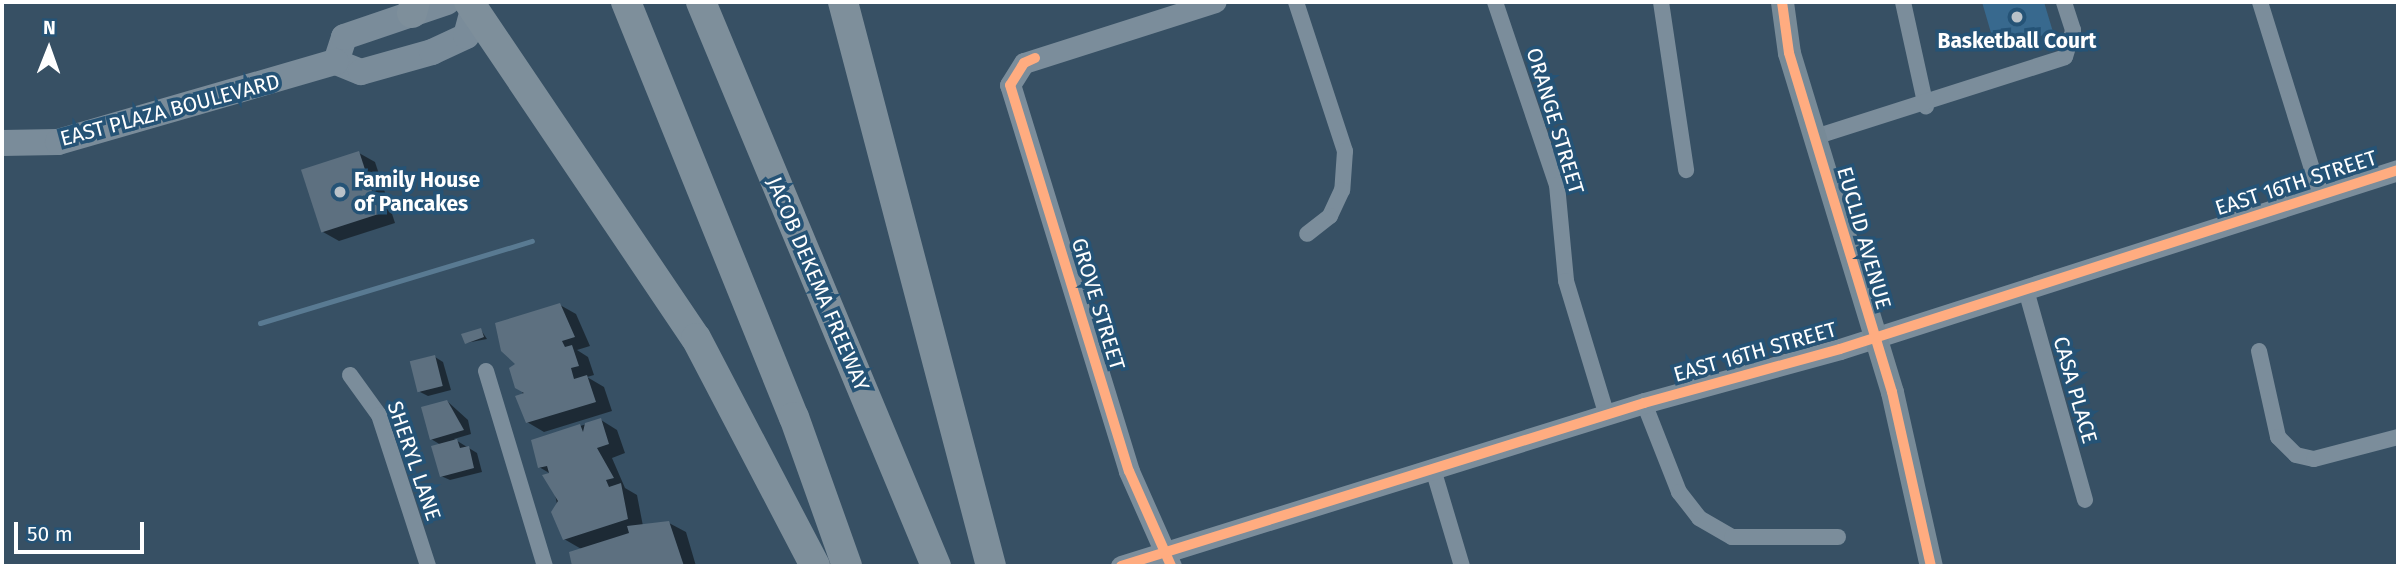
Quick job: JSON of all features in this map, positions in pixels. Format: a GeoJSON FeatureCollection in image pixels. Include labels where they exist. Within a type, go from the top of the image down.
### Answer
{"type":"FeatureCollection","features":[{"type":"Feature","properties":{"kind":"highway","name":"JACOB DEKEMA FREEWAY"},"geometry":{"type":"LineString","coordinates":[[701,2],[936,566]]}},
{"type":"Feature","properties":{"kind":"highway"},"geometry":{"type":"LineString","coordinates":[[844,2],[990,566]]}},
{"type":"Feature","properties":{"kind":"highway"},"geometry":{"type":"LineString","coordinates":[[467,3],[696,338],[815,566]]}},
{"type":"Feature","properties":{"kind":"highway"},"geometry":{"type":"LineString","coordinates":[[627,5],[794,417],[847,566]]}},
{"type":"Feature","properties":{"kind":"main road","name":"EUCLID AVENUE"},"geometry":{"type":"LineString","coordinates":[[1782,2],[1788,53],[1874,339],[1931,566]]}},
{"type":"Feature","properties":{"kind":"main road"},"geometry":{"type":"LineString","coordinates":[[336,62],[344,37],[414,7],[467,3]]}},
{"type":"Feature","properties":{"kind":"main road","name":"EAST PLAZA BOULEVARD"},"geometry":{"type":"LineString","coordinates":[[2,143],[58,142],[336,62],[361,72],[432,52],[466,36],[467,3]]}},
{"type":"Feature","properties":{"kind":"street"},"geometry":{"type":"LineString","coordinates":[[1152,11],[1215,2]]}},
{"type":"Feature","properties":{"kind":"street"},"geometry":{"type":"LineString","coordinates":[[1296,2],[1345,151],[1334,208],[1307,234]]}},
{"type":"Feature","properties":{"kind":"street","name":"ORANGE STREET"},"geometry":{"type":"LineString","coordinates":[[1496,2],[1557,185],[1566,281],[1607,416]]}},
{"type":"Feature","properties":{"kind":"street"},"geometry":{"type":"LineString","coordinates":[[1661,2],[1686,170]]}},
{"type":"Feature","properties":{"kind":"street"},"geometry":{"type":"LineString","coordinates":[[1903,2],[1926,107]]}},
{"type":"Feature","properties":{"kind":"street"},"geometry":{"type":"LineString","coordinates":[[1815,137],[1926,107],[1974,81],[2065,57],[2073,30],[2064,2]]}},
{"type":"Feature","properties":{"kind":"street"},"geometry":{"type":"LineString","coordinates":[[2260,2],[2320,195]]}},
{"type":"Feature","properties":{"kind":"street","name":"GROVE STREET"},"geometry":{"type":"LineString","coordinates":[[1152,11],[1024,63],[1010,85],[1129,471],[1169,559]]}},
{"type":"Feature","properties":{"kind":"street","name":"EAST 16TH STREET"},"geometry":{"type":"LineString","coordinates":[[1121,566],[1169,559],[1433,469],[1644,403],[1874,339],[2398,170]]}},
{"type":"Feature","properties":{"kind":"street","name":"CASA PLACE"},"geometry":{"type":"LineString","coordinates":[[2026,290],[2085,500]]}},
{"type":"Feature","properties":{"kind":"street"},"geometry":{"type":"LineString","coordinates":[[2259,351],[2277,438],[2295,455],[2314,459],[2398,437]]}},
{"type":"Feature","properties":{"kind":"street"},"geometry":{"type":"LineString","coordinates":[[486,371],[545,566]]}},
{"type":"Feature","properties":{"kind":"street","name":"SHERYL LANE"},"geometry":{"type":"LineString","coordinates":[[350,375],[379,415],[428,566]]}},
{"type":"Feature","properties":{"kind":"street"},"geometry":{"type":"LineString","coordinates":[[1644,403],[1679,492],[1699,518],[1732,537],[1838,537]]}},
{"type":"Feature","properties":{"kind":"street"},"geometry":{"type":"LineString","coordinates":[[1433,469],[1462,566]]}},
{"type":"Feature","properties":{"kind":"shaded area","name":"Basketball Court"},"geometry":{"type":"Polygon","coordinates":[[[1982,2],[2044,2],[2053,32],[1996,50],[1982,2]]]}},
{"type":"Feature","properties":{"kind":"building","name":"Family House of Pancakes"},"geometry":{"type":"Polygon","coordinates":[[[359,151],[379,214],[321,233],[301,170],[359,151]]]}},
{"type":"Feature","properties":{"kind":"building"},"geometry":{"type":"Polygon","coordinates":[[[560,303],[575,337],[562,341],[565,347],[572,345],[579,366],[571,368],[574,379],[587,375],[596,402],[526,423],[515,396],[524,393],[515,388],[509,368],[515,364],[501,351],[495,323],[560,303]]]}},
{"type":"Feature","properties":{"kind":"building"},"geometry":{"type":"Polygon","coordinates":[[[481,328],[484,337],[465,344],[461,334],[481,328]]]}},
{"type":"Feature","properties":{"kind":"building"},"geometry":{"type":"Polygon","coordinates":[[[435,355],[443,386],[418,392],[410,361],[435,355]]]}},
{"type":"Feature","properties":{"kind":"building"},"geometry":{"type":"Polygon","coordinates":[[[447,400],[464,430],[430,440],[421,407],[447,400]]]}},
{"type":"Feature","properties":{"kind":"building"},"geometry":{"type":"Polygon","coordinates":[[[601,418],[609,444],[597,448],[614,478],[606,480],[609,487],[621,483],[628,519],[563,540],[551,512],[558,501],[542,475],[549,473],[547,466],[538,468],[531,440],[580,424],[583,432],[585,423],[601,418]]]}},
{"type":"Feature","properties":{"kind":"building"},"geometry":{"type":"Polygon","coordinates":[[[457,439],[460,448],[469,446],[474,468],[440,477],[431,446],[457,439]]]}},
{"type":"Feature","properties":{"kind":"building"},"geometry":{"type":"Polygon","coordinates":[[[669,521],[684,566],[572,566],[569,552],[629,533],[627,526],[669,521]]]}},
{"type":"Feature","properties":{"kind":"waterway"},"geometry":{"type":"LineString","coordinates":[[260,323],[532,241]]}},
{"type":"Feature","properties":{"kind":"cycle path"},"geometry":{"type":"LineString","coordinates":[[1782,2],[1789,53],[1892,392],[1931,566]]}},
{"type":"Feature","properties":{"kind":"cycle path"},"geometry":{"type":"LineString","coordinates":[[1035,58],[1024,63],[1010,85],[1129,471],[1171,566]]}},
{"type":"Feature","properties":{"kind":"cycle path"},"geometry":{"type":"LineString","coordinates":[[1121,566],[1644,403],[1840,349],[2398,170]]}},
{"type":"Feature","properties":{"kind":"place","name":"Basketball Court"},"geometry":{"type":"Point","coordinates":[2017,17]}},
{"type":"Feature","properties":{"kind":"place","name":"Family House of Pancakes"},"geometry":{"type":"Point","coordinates":[340,192]}}]}
